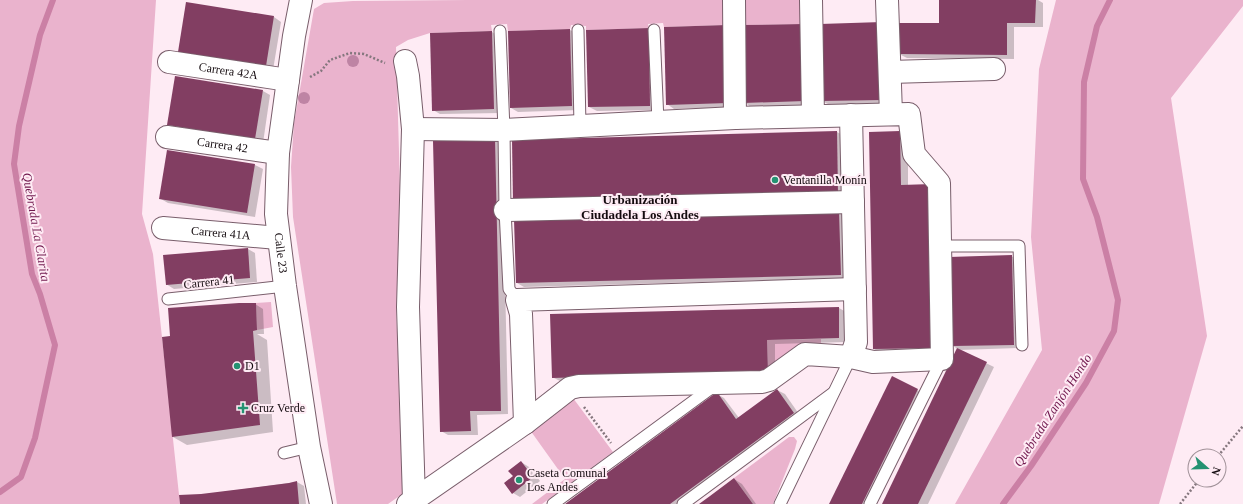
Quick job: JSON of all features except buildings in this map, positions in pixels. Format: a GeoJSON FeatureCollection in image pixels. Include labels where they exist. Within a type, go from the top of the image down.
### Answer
{"type":"FeatureCollection","features":[{"type":"Feature","properties":{"kind":"street","name":"Calle 23"},"geometry":{"type":"LineString","coordinates":[[301,0],[294,36],[278,153],[276,214],[278,238],[309,447],[321,504]]}},
{"type":"Feature","properties":{"kind":"street"},"geometry":{"type":"LineString","coordinates":[[734,0],[735,118]]}},
{"type":"Feature","properties":{"kind":"street"},"geometry":{"type":"LineString","coordinates":[[811,0],[813,116]]}},
{"type":"Feature","properties":{"kind":"street"},"geometry":{"type":"LineString","coordinates":[[887,0],[891,114]]}},
{"type":"Feature","properties":{"kind":"street","name":"Carrera 42A"},"geometry":{"type":"LineString","coordinates":[[169,62],[288,80]]}},
{"type":"Feature","properties":{"kind":"street"},"geometry":{"type":"LineString","coordinates":[[406,69],[413,130],[408,307],[411,502]]}},
{"type":"Feature","properties":{"kind":"street"},"geometry":{"type":"LineString","coordinates":[[890,72],[994,69]]}},
{"type":"Feature","properties":{"kind":"street"},"geometry":{"type":"LineString","coordinates":[[411,502],[525,424],[570,388],[579,386],[762,382],[769,380],[805,354],[851,356],[873,362],[942,359],[939,183],[914,154],[909,114],[735,118],[504,130],[413,130]]}},
{"type":"Feature","properties":{"kind":"street"},"geometry":{"type":"LineString","coordinates":[[851,115],[856,342],[851,356]]}},
{"type":"Feature","properties":{"kind":"street","name":"Carrera 42"},"geometry":{"type":"LineString","coordinates":[[167,137],[278,153]]}},
{"type":"Feature","properties":{"kind":"street"},"geometry":{"type":"LineString","coordinates":[[505,210],[853,202]]}},
{"type":"Feature","properties":{"kind":"street","name":"Carrera 41A"},"geometry":{"type":"LineString","coordinates":[[163,228],[278,238]]}},
{"type":"Feature","properties":{"kind":"street"},"geometry":{"type":"LineString","coordinates":[[525,424],[521,314],[517,300],[855,289]]}},
{"type":"Feature","properties":{"kind":"lane"},"geometry":{"type":"LineString","coordinates":[[578,30],[580,126]]}},
{"type":"Feature","properties":{"kind":"lane"},"geometry":{"type":"LineString","coordinates":[[654,30],[658,122]]}},
{"type":"Feature","properties":{"kind":"lane"},"geometry":{"type":"LineString","coordinates":[[500,31],[508,289],[517,300]]}},
{"type":"Feature","properties":{"kind":"lane"},"geometry":{"type":"LineString","coordinates":[[940,246],[1018,246],[1022,345]]}},
{"type":"Feature","properties":{"kind":"lane","name":"Carrera 41"},"geometry":{"type":"LineString","coordinates":[[168,299],[285,286]]}},
{"type":"Feature","properties":{"kind":"lane"},"geometry":{"type":"LineString","coordinates":[[780,504],[851,356]]}},
{"type":"Feature","properties":{"kind":"lane"},"geometry":{"type":"LineString","coordinates":[[870,504],[942,359]]}},
{"type":"Feature","properties":{"kind":"lane"},"geometry":{"type":"LineString","coordinates":[[553,504],[717,383]]}},
{"type":"Feature","properties":{"kind":"lane"},"geometry":{"type":"LineString","coordinates":[[683,504],[833,393]]}},
{"type":"Feature","properties":{"kind":"lane"},"geometry":{"type":"LineString","coordinates":[[284,453],[309,447]]}},
{"type":"Feature","properties":{"kind":"path"},"geometry":{"type":"LineString","coordinates":[[288,80],[309,77],[321,71],[330,60],[350,53],[364,54],[406,69]]}},
{"type":"Feature","properties":{"kind":"path"},"geometry":{"type":"LineString","coordinates":[[570,388],[620,455]]}},
{"type":"Feature","properties":{"kind":"path"},"geometry":{"type":"LineString","coordinates":[[1225,448],[1243,426]]}},
{"type":"Feature","properties":{"kind":"path"},"geometry":{"type":"LineString","coordinates":[[1180,504],[1193,488]]}},
{"type":"Feature","properties":{"kind":"shaded area"},"geometry":{"type":"Polygon","coordinates":[[[0,0],[156,0],[142,214],[153,254],[180,504],[0,504],[0,0]]]}},
{"type":"Feature","properties":{"kind":"shaded area"},"geometry":{"type":"Polygon","coordinates":[[[726,0],[726,25],[664,27],[663,23],[648,24],[649,28],[586,30],[586,26],[571,25],[570,29],[508,31],[507,24],[491,25],[492,31],[430,33],[408,40],[396,47],[400,187],[396,311],[405,492],[388,504],[337,504],[293,217],[291,167],[294,123],[314,9],[324,3],[353,1],[726,0]]]}},
{"type":"Feature","properties":{"kind":"shaded area"},"geometry":{"type":"Polygon","coordinates":[[[743,0],[801,0],[803,24],[741,25],[743,0]]]}},
{"type":"Feature","properties":{"kind":"shaded area"},"geometry":{"type":"Polygon","coordinates":[[[1056,0],[1243,0],[1243,6],[1171,98],[1207,336],[1159,504],[955,504],[1042,350],[1031,237],[1039,69],[1056,0]]]}},
{"type":"Feature","properties":{"kind":"shaded area"},"geometry":{"type":"Polygon","coordinates":[[[271,302],[273,327],[257,330],[256,303],[271,302]]]}},
{"type":"Feature","properties":{"kind":"shaded area"},"geometry":{"type":"Polygon","coordinates":[[[821,339],[821,343],[809,343],[768,372],[767,340],[821,339]]]}},
{"type":"Feature","properties":{"kind":"shaded area"},"geometry":{"type":"Polygon","coordinates":[[[573,398],[613,452],[542,504],[532,504],[565,479],[530,430],[573,398]]]}},
{"type":"Feature","properties":{"kind":"shaded area"},"geometry":{"type":"Polygon","coordinates":[[[789,437],[794,437],[797,441],[773,504],[753,504],[734,478],[789,437]]]}},
{"type":"Feature","properties":{"kind":"waterway","name":"Quebrada La Clarita"},"geometry":{"type":"LineString","coordinates":[[0,492],[21,477],[35,438],[55,345],[40,294],[32,274],[14,164],[19,126],[40,35],[53,0]]}},
{"type":"Feature","properties":{"kind":"waterway","name":"Quebrada Zanjón Hondo"},"geometry":{"type":"LineString","coordinates":[[1003,504],[1031,466],[1086,383],[1114,331],[1118,300],[1097,217],[1083,179],[1084,82],[1097,26],[1110,0]]}},
{"type":"Feature","properties":{"kind":"place","name":"Ventanilla Monín"},"geometry":{"type":"Point","coordinates":[775,180]}},
{"type":"Feature","properties":{"kind":"place","name":"D1"},"geometry":{"type":"Point","coordinates":[237,366]}},
{"type":"Feature","properties":{"kind":"place","name":"Cruz Verde"},"geometry":{"type":"Point","coordinates":[243,408]}},
{"type":"Feature","properties":{"kind":"place","name":"Caseta Comunal Los Andes"},"geometry":{"type":"Point","coordinates":[519,480]}},
{"type":"Feature","properties":{"kind":"district","name":"Urbanización Ciudadela Los Andes"},"geometry":{"type":"Point","coordinates":[640,206]}}]}
